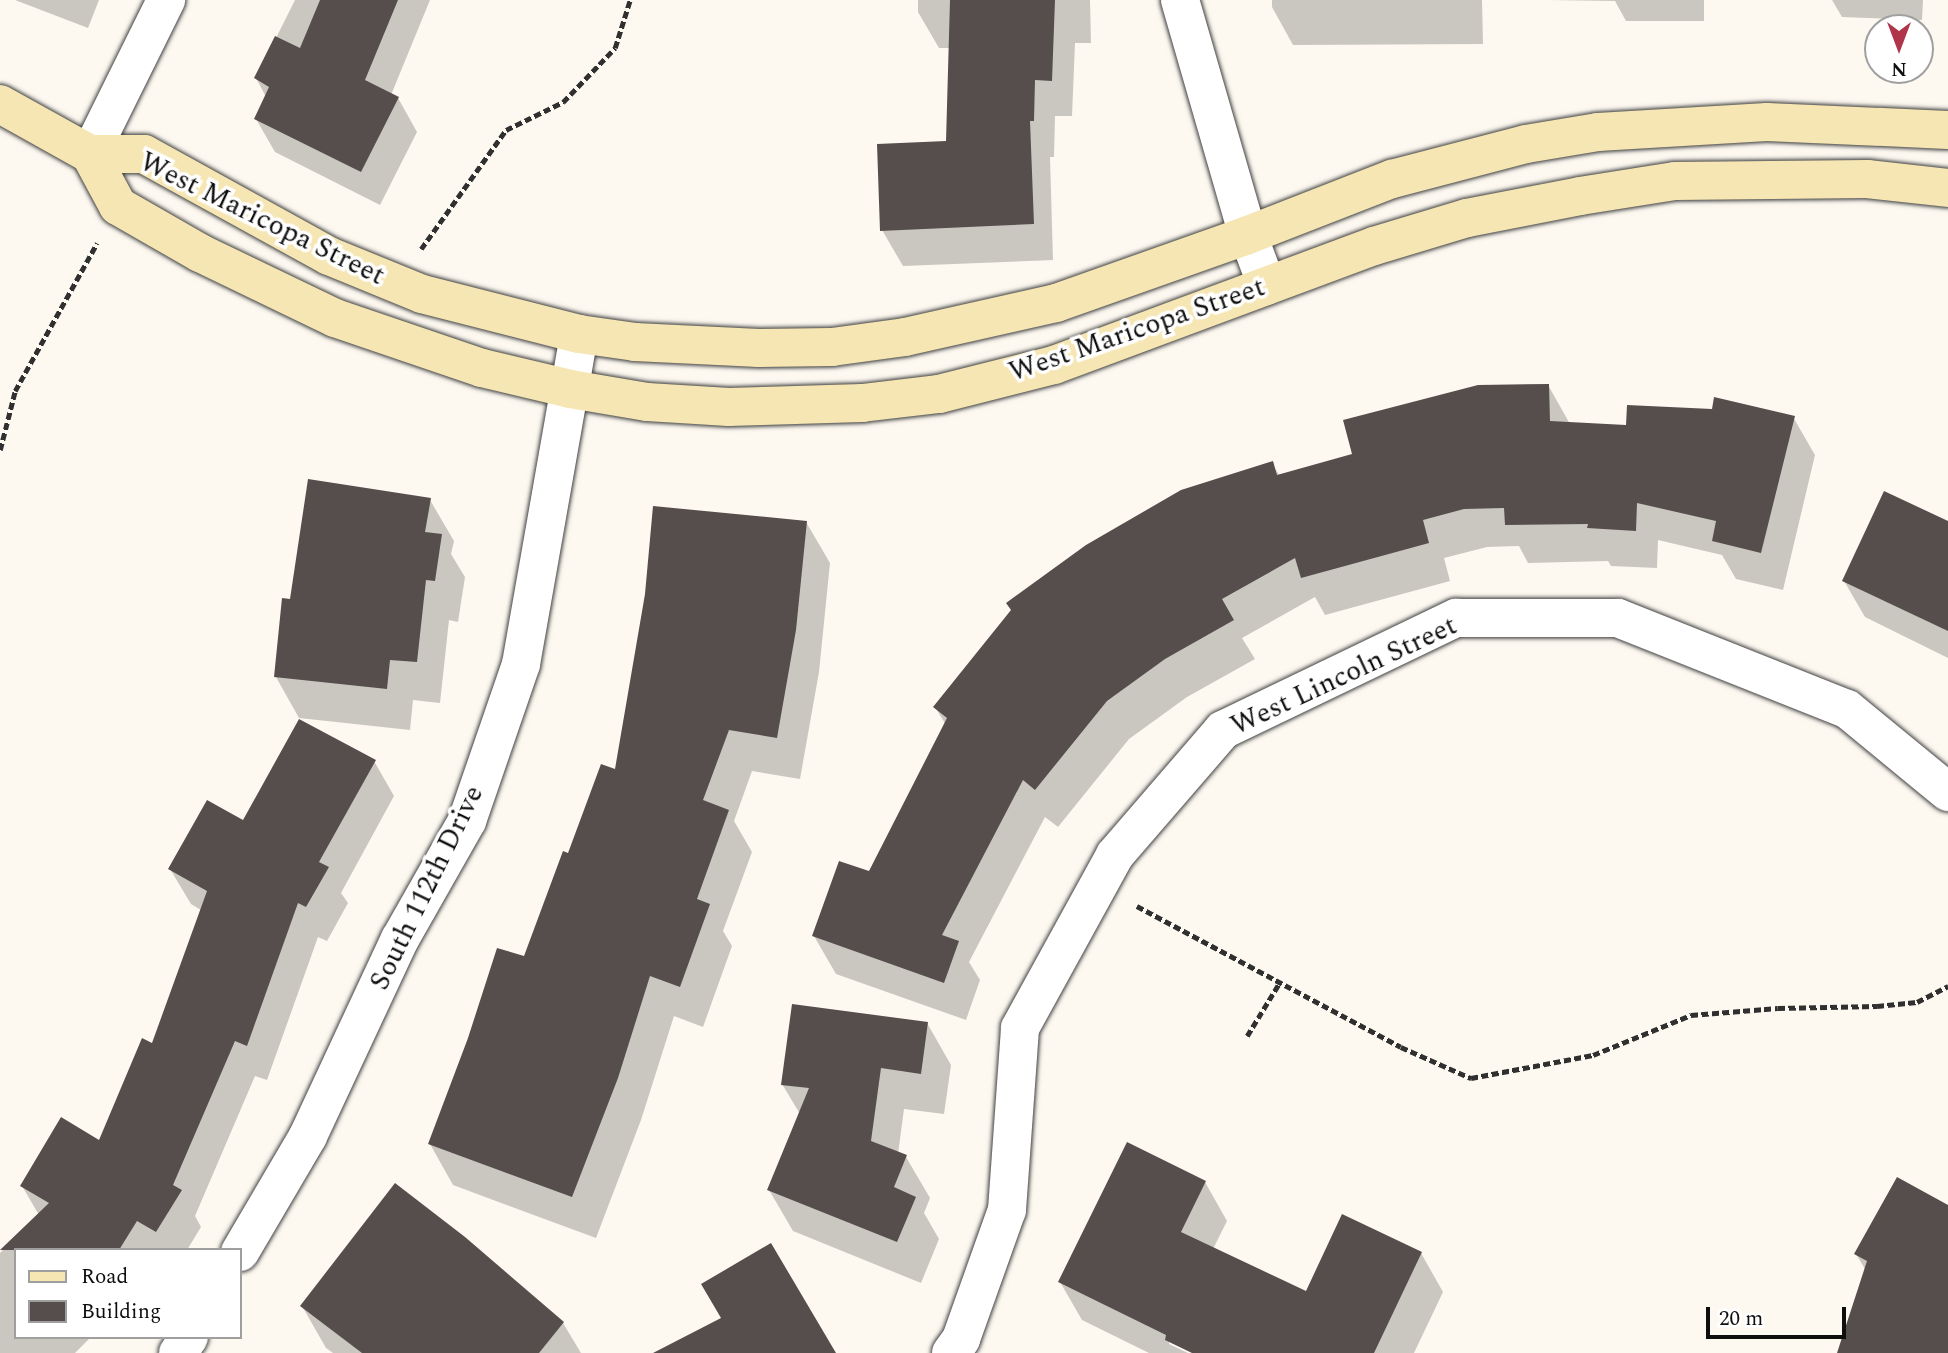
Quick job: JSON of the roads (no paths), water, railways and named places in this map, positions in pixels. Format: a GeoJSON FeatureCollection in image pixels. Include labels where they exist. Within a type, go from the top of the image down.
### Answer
{"type":"FeatureCollection","features":[{"type":"Feature","properties":{"kind":"street"},"geometry":{"type":"LineString","coordinates":[[89,155],[166,0]]}},
{"type":"Feature","properties":{"kind":"street"},"geometry":{"type":"LineString","coordinates":[[1180,0],[1248,235],[1268,286]]}},
{"type":"Feature","properties":{"kind":"street","name":"West Maricopa Street"},"geometry":{"type":"LineString","coordinates":[[0,104],[89,155],[144,155],[307,244],[422,294],[579,334],[635,342],[759,348],[832,347],[905,337],[1056,303],[1248,235],[1392,179],[1526,144],[1598,132],[1767,122],[1948,130]]}},
{"type":"Feature","properties":{"kind":"street","name":"West Maricopa Street"},"geometry":{"type":"LineString","coordinates":[[89,155],[118,206],[200,253],[335,318],[482,368],[570,389],[647,402],[729,407],[862,403],[939,394],[1054,365],[1374,246],[1467,218],[1675,181],[1867,178],[1948,188]]}},
{"type":"Feature","properties":{"kind":"street","name":"South 112th Drive"},"geometry":{"type":"LineString","coordinates":[[242,1249],[308,1136],[400,939],[467,821],[521,664],[579,334]]}},
{"type":"Feature","properties":{"kind":"street","name":"West Lincoln Street"},"geometry":{"type":"LineString","coordinates":[[966,1348],[1007,1210],[1020,1028],[1115,855],[1223,730],[1456,618],[1618,618],[1847,709],[1948,792]]}}]}
